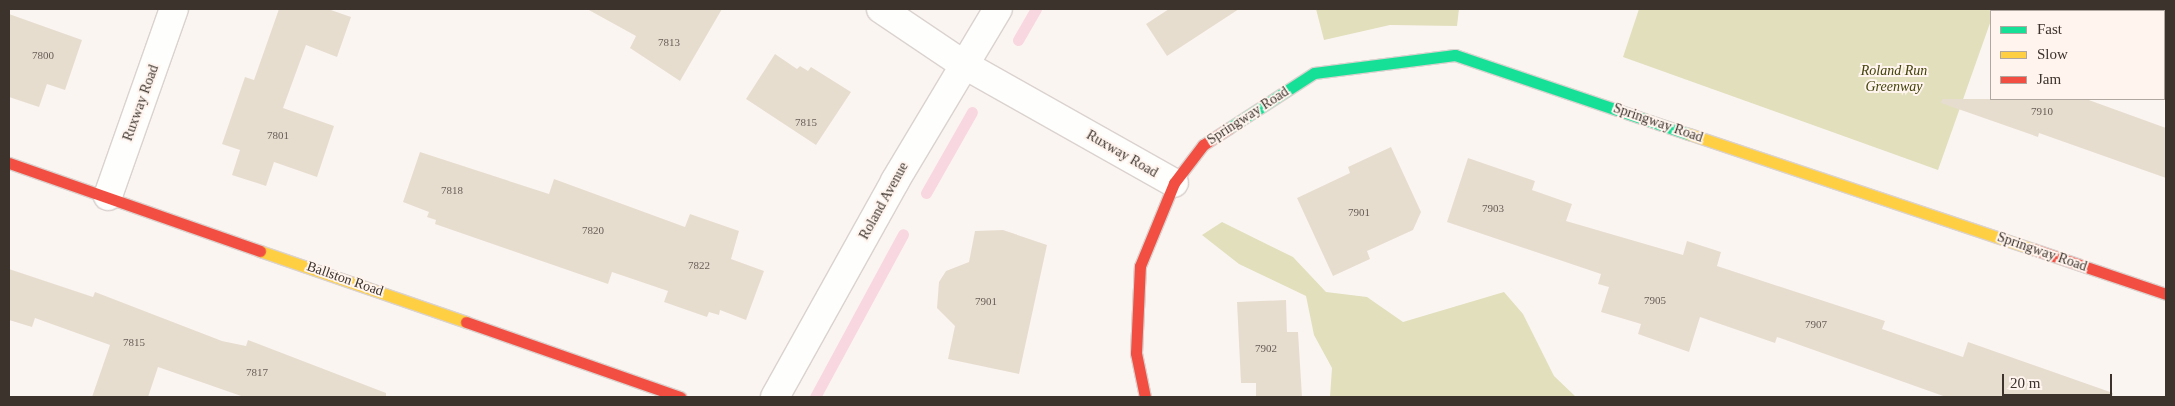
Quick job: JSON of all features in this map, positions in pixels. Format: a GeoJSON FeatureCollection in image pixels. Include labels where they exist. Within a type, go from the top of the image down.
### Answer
{"type":"FeatureCollection","features":[{"type":"Feature","properties":{"kind":"street","name":"Ruxway Road"},"geometry":{"type":"LineString","coordinates":[[108,196],[174,9]]}},
{"type":"Feature","properties":{"kind":"street","name":"Ruxway Road"},"geometry":{"type":"LineString","coordinates":[[882,9],[963,64],[1174,183],[1140,266],[1136,353],[1145,397]]}},
{"type":"Feature","properties":{"kind":"street","name":"Roland Avenue"},"geometry":{"type":"LineString","coordinates":[[775,397],[963,64],[998,9]]}},
{"type":"Feature","properties":{"kind":"street","name":"Springway Road"},"geometry":{"type":"LineString","coordinates":[[1174,183],[1203,145],[1314,73],[1455,55],[2166,294]]}},
{"type":"Feature","properties":{"kind":"street","name":"Ballston Road"},"geometry":{"type":"LineString","coordinates":[[9,163],[680,397]]}},
{"type":"Feature","properties":{"kind":"green space"},"geometry":{"type":"Polygon","coordinates":[[[1316,9],[1459,9],[1457,26],[1390,25],[1324,40],[1316,9]]]}},
{"type":"Feature","properties":{"kind":"green space","name":"Roland Run Greenway"},"geometry":{"type":"Polygon","coordinates":[[[1639,9],[1995,9],[1990,10],[1990,23],[1938,170],[1623,57],[1639,9]]]}},
{"type":"Feature","properties":{"kind":"green space"},"geometry":{"type":"Polygon","coordinates":[[[1222,222],[1293,257],[1326,292],[1367,297],[1403,322],[1504,292],[1523,314],[1554,376],[1576,397],[1330,397],[1332,368],[1314,335],[1306,296],[1239,264],[1202,235],[1222,222]]]}},
{"type":"Feature","properties":{"kind":"building"},"geometry":{"type":"Polygon","coordinates":[[[279,9],[328,9],[351,17],[337,57],[306,45],[283,108],[334,126],[317,177],[274,162],[266,186],[232,175],[240,150],[222,144],[245,77],[254,80],[279,9]]]}},
{"type":"Feature","properties":{"kind":"building"},"geometry":{"type":"Polygon","coordinates":[[[587,9],[722,9],[680,81],[630,48],[636,36],[587,9]]]}},
{"type":"Feature","properties":{"kind":"building"},"geometry":{"type":"Polygon","coordinates":[[[1169,9],[1239,9],[1167,56],[1146,24],[1169,9]]]}},
{"type":"Feature","properties":{"kind":"building"},"geometry":{"type":"Polygon","coordinates":[[[9,14],[82,40],[65,90],[47,84],[39,107],[9,97],[9,14]]]}},
{"type":"Feature","properties":{"kind":"building"},"geometry":{"type":"Polygon","coordinates":[[[775,54],[797,69],[800,66],[808,71],[811,67],[851,92],[816,145],[746,99],[775,54]]]}},
{"type":"Feature","properties":{"kind":"building"},"geometry":{"type":"Polygon","coordinates":[[[1942,99],[2089,100],[2166,128],[2166,178],[2039,133],[2038,137],[1941,103],[1942,99]]]}},
{"type":"Feature","properties":{"kind":"building"},"geometry":{"type":"Polygon","coordinates":[[[1391,147],[1421,212],[1413,230],[1367,251],[1370,259],[1333,276],[1297,198],[1350,173],[1348,167],[1391,147]]]}},
{"type":"Feature","properties":{"kind":"building"},"geometry":{"type":"Polygon","coordinates":[[[420,152],[549,194],[554,179],[685,227],[690,214],[739,231],[731,259],[764,271],[746,320],[720,310],[719,315],[709,312],[707,317],[664,302],[668,291],[612,272],[608,284],[435,224],[436,220],[427,217],[429,212],[403,202],[420,152]]]}},
{"type":"Feature","properties":{"kind":"building"},"geometry":{"type":"Polygon","coordinates":[[[1468,158],[1535,181],[1532,190],[1572,204],[1566,221],[1683,255],[1687,241],[1721,252],[1717,266],[1885,321],[1882,329],[1963,357],[1968,342],[2113,393],[2112,397],[1946,397],[1777,337],[1775,343],[1700,317],[1689,352],[1638,334],[1641,324],[1601,312],[1609,287],[1598,284],[1601,274],[1447,222],[1468,158]]]}},
{"type":"Feature","properties":{"kind":"building"},"geometry":{"type":"Polygon","coordinates":[[[1003,230],[1047,245],[1019,374],[948,359],[955,326],[937,308],[939,282],[946,271],[969,262],[975,231],[1003,230]]]}},
{"type":"Feature","properties":{"kind":"building"},"geometry":{"type":"Polygon","coordinates":[[[9,269],[93,297],[95,292],[222,341],[246,346],[248,340],[386,393],[386,397],[244,397],[158,367],[148,397],[92,397],[110,345],[35,318],[32,327],[9,320],[9,269]]]}},
{"type":"Feature","properties":{"kind":"building"},"geometry":{"type":"Polygon","coordinates":[[[1286,300],[1287,332],[1298,332],[1302,397],[1256,397],[1256,383],[1241,383],[1237,302],[1286,300]]]}},
{"type":"Feature","properties":{"kind":"waterway"},"geometry":{"type":"LineString","coordinates":[[1018,40],[1036,9]]}},
{"type":"Feature","properties":{"kind":"waterway"},"geometry":{"type":"LineString","coordinates":[[926,193],[972,112]]}},
{"type":"Feature","properties":{"kind":"waterway"},"geometry":{"type":"LineString","coordinates":[[815,397],[903,234]]}},
{"type":"Feature","properties":{"kind":"traffic: fast"},"geometry":{"type":"LineString","coordinates":[[1229,128],[1314,73],[1455,55],[1689,134]]}},
{"type":"Feature","properties":{"kind":"traffic: slow"},"geometry":{"type":"LineString","coordinates":[[1689,134],[2033,249]]}},
{"type":"Feature","properties":{"kind":"traffic: slow"},"geometry":{"type":"LineString","coordinates":[[260,251],[466,322]]}},
{"type":"Feature","properties":{"kind":"traffic: jam"},"geometry":{"type":"LineString","coordinates":[[1145,397],[1136,353],[1140,266],[1174,183],[1203,145],[1229,128]]}},
{"type":"Feature","properties":{"kind":"traffic: jam"},"geometry":{"type":"LineString","coordinates":[[9,163],[260,251]]}},
{"type":"Feature","properties":{"kind":"traffic: jam"},"geometry":{"type":"LineString","coordinates":[[2033,249],[2166,294]]}},
{"type":"Feature","properties":{"kind":"traffic: jam"},"geometry":{"type":"LineString","coordinates":[[466,322],[680,397]]}}]}
